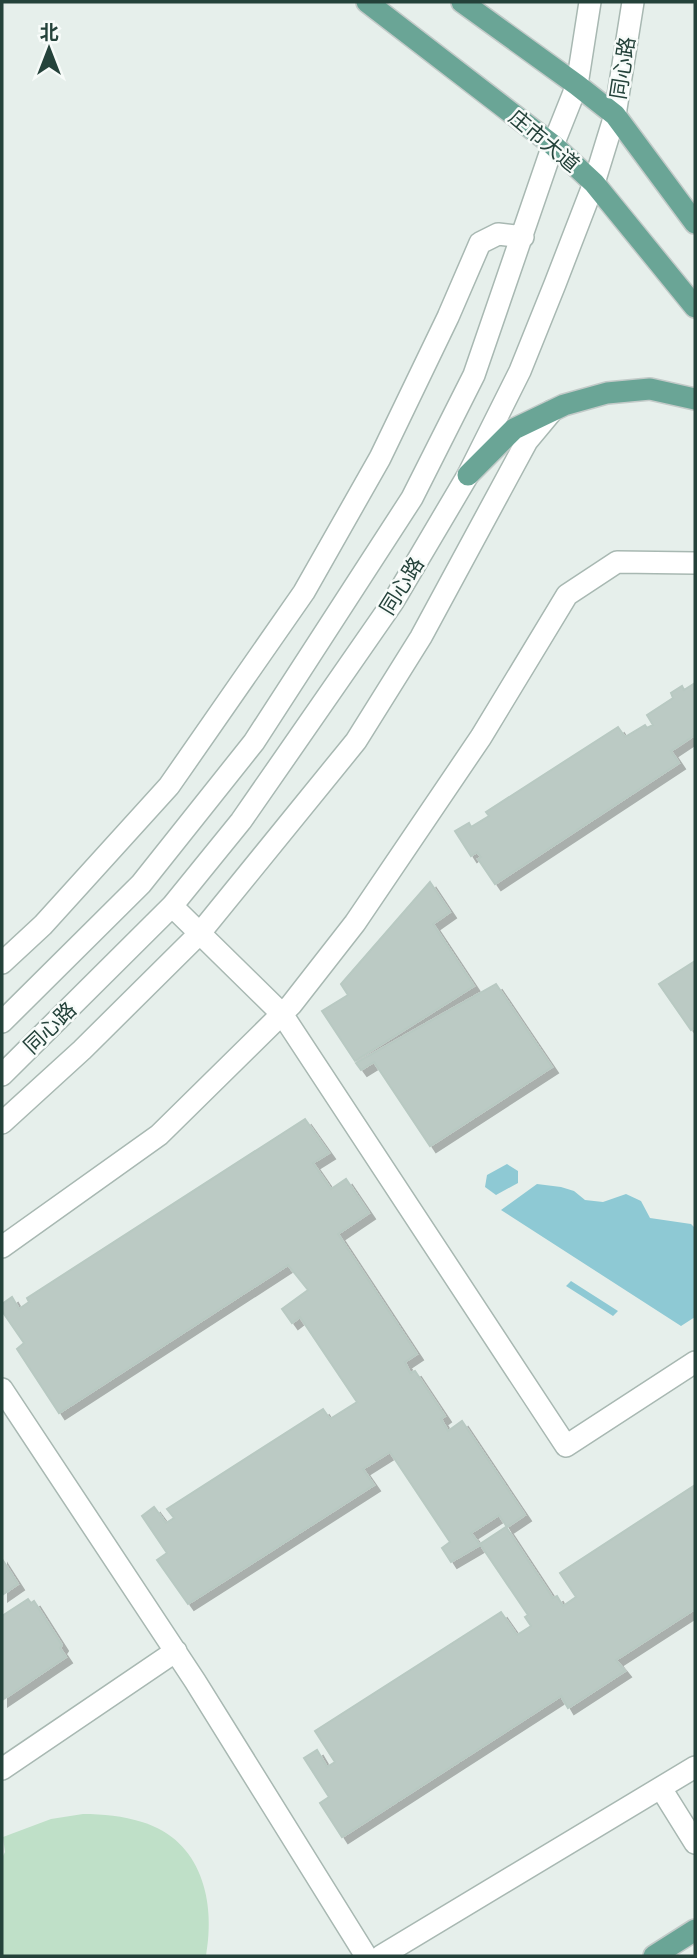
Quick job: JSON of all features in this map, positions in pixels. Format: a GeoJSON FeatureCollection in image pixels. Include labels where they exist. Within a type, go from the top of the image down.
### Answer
{"type":"FeatureCollection","features":[{"type":"Feature","properties":{"kind":"main road","name":"庄市大道"},"geometry":{"type":"LineString","coordinates":[[367,2],[553,145],[594,183],[695,307]]}},
{"type":"Feature","properties":{"kind":"main road"},"geometry":{"type":"LineString","coordinates":[[462,2],[615,115],[695,223]]}},
{"type":"Feature","properties":{"kind":"main road"},"geometry":{"type":"LineString","coordinates":[[468,475],[514,429],[575,402],[618,392],[650,389],[695,399]]}},
{"type":"Feature","properties":{"kind":"main road"},"geometry":{"type":"LineString","coordinates":[[654,1956],[695,1930]]}},
{"type":"Feature","properties":{"kind":"street","name":"同心路"},"geometry":{"type":"LineString","coordinates":[[2,1022],[141,884],[254,742],[412,498],[474,375],[553,145],[577,85],[590,2]]}},
{"type":"Feature","properties":{"kind":"street","name":"同心路"},"geometry":{"type":"LineString","coordinates":[[2,1075],[172,906],[241,821],[378,625],[468,475],[520,371],[594,183],[615,115],[633,2]]}},
{"type":"Feature","properties":{"kind":"street"},"geometry":{"type":"LineString","coordinates":[[2,963],[43,925],[169,786],[304,592],[380,458],[448,317],[480,243],[498,234],[523,237]]}},
{"type":"Feature","properties":{"kind":"street"},"geometry":{"type":"LineString","coordinates":[[2,1123],[82,1050],[200,933],[356,741],[421,637],[527,441],[552,411]]}},
{"type":"Feature","properties":{"kind":"street"},"geometry":{"type":"LineString","coordinates":[[2,1247],[159,1135],[282,1014],[355,923],[459,770],[567,595],[617,562],[695,563]]}},
{"type":"Feature","properties":{"kind":"street"},"geometry":{"type":"LineString","coordinates":[[172,906],[282,1014],[566,1446],[695,1363]]}},
{"type":"Feature","properties":{"kind":"street"},"geometry":{"type":"LineString","coordinates":[[2,1389],[176,1651],[366,1956]]}},
{"type":"Feature","properties":{"kind":"street"},"geometry":{"type":"LineString","coordinates":[[2,1769],[176,1651]]}},
{"type":"Feature","properties":{"kind":"street"},"geometry":{"type":"LineString","coordinates":[[381,1956],[662,1790],[695,1767]]}},
{"type":"Feature","properties":{"kind":"street"},"geometry":{"type":"LineString","coordinates":[[662,1790],[695,1843]]}},
{"type":"Feature","properties":{"kind":"green space"},"geometry":{"type":"Polygon","coordinates":[[[83,1814],[142,1822],[179,1843],[200,1875],[206,1895],[209,1935],[206,1956],[2,1956],[2,1858],[5,1852],[3,1837],[51,1819],[83,1814]]]}},
{"type":"Feature","properties":{"kind":"water"},"geometry":{"type":"Polygon","coordinates":[[[507,1164],[518,1171],[518,1183],[496,1195],[485,1187],[487,1175],[507,1164]]]}},
{"type":"Feature","properties":{"kind":"water"},"geometry":{"type":"Polygon","coordinates":[[[537,1184],[574,1191],[585,1200],[603,1202],[626,1194],[641,1201],[650,1218],[691,1224],[695,1228],[695,1317],[681,1326],[501,1210],[537,1184]]]}},
{"type":"Feature","properties":{"kind":"water"},"geometry":{"type":"Polygon","coordinates":[[[571,1281],[618,1311],[613,1316],[566,1286],[571,1281]]]}},
{"type":"Feature","properties":{"kind":"building"},"geometry":{"type":"Polygon","coordinates":[[[695,683],[695,735],[671,751],[679,763],[495,884],[478,859],[481,857],[477,852],[471,856],[455,831],[469,823],[471,827],[489,816],[486,812],[618,727],[625,737],[645,725],[647,728],[653,725],[647,715],[673,698],[671,693],[682,686],[684,690],[695,683]]]}},
{"type":"Feature","properties":{"kind":"building"},"geometry":{"type":"Polygon","coordinates":[[[430,882],[450,912],[433,924],[474,986],[355,1061],[322,1011],[348,995],[341,984],[430,882]]]}},
{"type":"Feature","properties":{"kind":"building"},"geometry":{"type":"Polygon","coordinates":[[[695,961],[695,1027],[691,1030],[659,984],[695,961]]]}},
{"type":"Feature","properties":{"kind":"building"},"geometry":{"type":"Polygon","coordinates":[[[496,984],[552,1067],[430,1146],[374,1062],[361,1070],[356,1063],[496,984]]]}},
{"type":"Feature","properties":{"kind":"building"},"geometry":{"type":"Polygon","coordinates":[[[305,1119],[329,1153],[313,1163],[331,1189],[346,1179],[369,1213],[338,1234],[417,1354],[405,1362],[410,1373],[415,1371],[445,1416],[441,1419],[448,1431],[462,1421],[525,1515],[507,1527],[499,1515],[471,1533],[480,1545],[451,1562],[442,1548],[450,1542],[390,1452],[363,1469],[374,1485],[188,1604],[157,1560],[167,1553],[142,1516],[154,1507],[166,1523],[174,1518],[167,1509],[323,1409],[330,1419],[357,1402],[300,1317],[292,1323],[282,1309],[308,1290],[288,1265],[59,1413],[17,1349],[24,1343],[2,1311],[2,1304],[12,1297],[19,1309],[29,1302],[27,1298],[305,1119]]]}},
{"type":"Feature","properties":{"kind":"building"},"geometry":{"type":"Polygon","coordinates":[[[695,1485],[695,1609],[616,1660],[625,1671],[568,1708],[561,1696],[342,1837],[320,1803],[329,1797],[304,1758],[317,1750],[327,1767],[335,1762],[315,1731],[501,1612],[517,1635],[531,1626],[525,1617],[528,1615],[480,1544],[506,1527],[553,1598],[557,1596],[563,1606],[576,1597],[560,1573],[695,1485]]]}},
{"type":"Feature","properties":{"kind":"building"},"geometry":{"type":"Polygon","coordinates":[[[2,1559],[18,1584],[2,1595],[2,1559]]]}},
{"type":"Feature","properties":{"kind":"building"},"geometry":{"type":"Polygon","coordinates":[[[28,1599],[31,1603],[34,1601],[62,1645],[60,1648],[66,1657],[2,1700],[2,1616],[28,1599]]]}}]}
